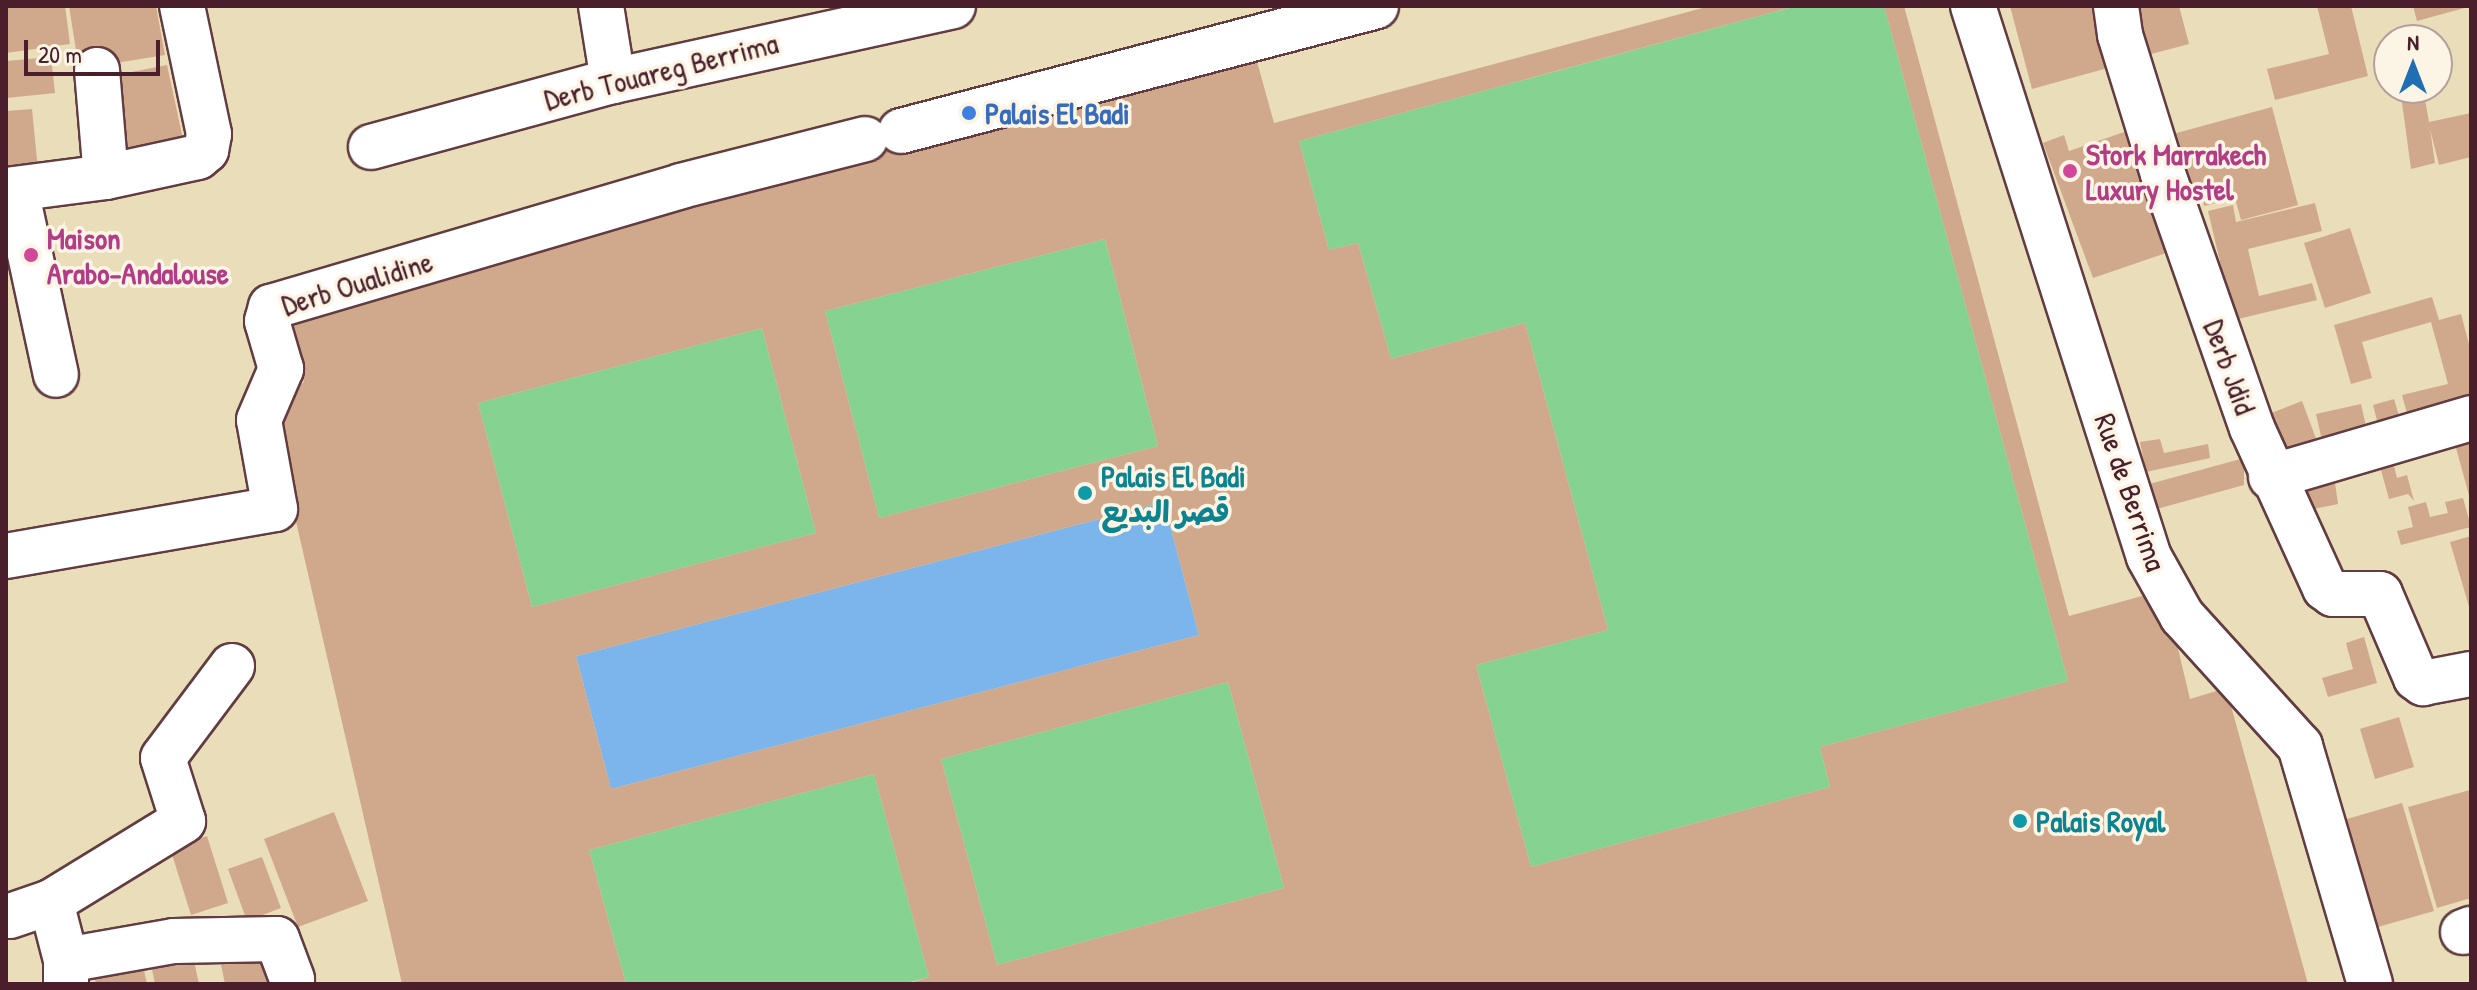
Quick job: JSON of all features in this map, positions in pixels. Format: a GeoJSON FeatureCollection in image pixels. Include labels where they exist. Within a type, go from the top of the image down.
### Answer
{"type":"FeatureCollection","features":[{"type":"Feature","properties":{"kind":"street"},"geometry":{"type":"LineString","coordinates":[[56,375],[11,190],[106,177],[198,157],[206,150],[209,134],[182,6]]}},
{"type":"Feature","properties":{"kind":"street"},"geometry":{"type":"LineString","coordinates":[[601,6],[613,81]]}},
{"type":"Feature","properties":{"kind":"street","name":"Derb Touareg Berrima"},"geometry":{"type":"LineString","coordinates":[[371,147],[613,81],[779,24],[953,6]]}},
{"type":"Feature","properties":{"kind":"street","name":"Derb Oualidine"},"geometry":{"type":"LineString","coordinates":[[6,556],[275,509],[259,420],[280,381],[267,321],[271,307],[681,186],[1376,6]]}},
{"type":"Feature","properties":{"kind":"street","name":"Rue de Berrima"},"geometry":{"type":"LineString","coordinates":[[1973,6],[2149,557],[2188,623],[2300,746],[2370,984]]}},
{"type":"Feature","properties":{"kind":"street","name":"Derb Jdid"},"geometry":{"type":"LineString","coordinates":[[2116,6],[2120,35],[2185,241],[2271,477],[2325,588],[2333,594],[2380,594],[2412,667],[2423,683],[2471,674]]}},
{"type":"Feature","properties":{"kind":"street"},"geometry":{"type":"LineString","coordinates":[[97,70],[106,177]]}},
{"type":"Feature","properties":{"kind":"street"},"geometry":{"type":"LineString","coordinates":[[2271,477],[2471,418]]}},
{"type":"Feature","properties":{"kind":"street"},"geometry":{"type":"LineString","coordinates":[[10,916],[51,902],[183,821],[163,758],[232,666]]}},
{"type":"Feature","properties":{"kind":"street"},"geometry":{"type":"LineString","coordinates":[[51,902],[66,972],[174,941],[277,939],[292,979]]}},
{"type":"Feature","properties":{"kind":"green space"},"geometry":{"type":"Polygon","coordinates":[[[1796,6],[1884,6],[2068,681],[1820,747],[1830,787],[1531,867],[1476,665],[1608,630],[1525,323],[1391,359],[1358,243],[1329,250],[1299,141],[1796,6]]]}},
{"type":"Feature","properties":{"kind":"green space"},"geometry":{"type":"Polygon","coordinates":[[[1105,239],[1158,446],[879,518],[825,311],[1105,239]]]}},
{"type":"Feature","properties":{"kind":"green space"},"geometry":{"type":"Polygon","coordinates":[[[762,328],[816,533],[532,607],[478,403],[762,328]]]}},
{"type":"Feature","properties":{"kind":"green space"},"geometry":{"type":"Polygon","coordinates":[[[1228,682],[1284,888],[997,965],[941,759],[1228,682]]]}},
{"type":"Feature","properties":{"kind":"green space"},"geometry":{"type":"Polygon","coordinates":[[[874,774],[929,977],[903,984],[626,984],[589,850],[874,774]]]}},
{"type":"Feature","properties":{"kind":"water"},"geometry":{"type":"Polygon","coordinates":[[[1164,502],[1199,635],[611,789],[576,656],[1164,502]]]}},
{"type":"Feature","properties":{"kind":"building"},"geometry":{"type":"Polygon","coordinates":[[[6,6],[65,6],[70,44],[6,53],[6,6]]]}},
{"type":"Feature","properties":{"kind":"building"},"geometry":{"type":"Polygon","coordinates":[[[69,6],[156,6],[165,55],[79,69],[69,6]]]}},
{"type":"Feature","properties":{"kind":"building","name":"Palais El Badi قصر البديع"},"geometry":{"type":"Polygon","coordinates":[[[1710,6],[1792,7],[1299,141],[1329,250],[1358,243],[1391,359],[1525,323],[1608,630],[1476,665],[1531,867],[1830,787],[1820,747],[2068,681],[1884,6],[1904,6],[2069,616],[2164,590],[2190,699],[2226,688],[2308,984],[907,984],[929,977],[874,774],[589,850],[626,984],[402,984],[270,408],[304,382],[284,307],[1253,47],[1274,123],[1710,6]],[[1105,239],[825,311],[879,518],[1158,446],[1105,239]],[[762,328],[478,403],[532,607],[816,533],[762,328]],[[1164,502],[576,656],[611,789],[1199,635],[1164,502]],[[1228,682],[941,759],[997,965],[1284,888],[1228,682]]]}},
{"type":"Feature","properties":{"kind":"building"},"geometry":{"type":"Polygon","coordinates":[[[2010,6],[2106,6],[2122,64],[2032,89],[2010,6]]]}},
{"type":"Feature","properties":{"kind":"building"},"geometry":{"type":"Polygon","coordinates":[[[2126,6],[2179,6],[2189,44],[2140,57],[2126,6]]]}},
{"type":"Feature","properties":{"kind":"building"},"geometry":{"type":"Polygon","coordinates":[[[2317,6],[2351,6],[2368,76],[2275,100],[2267,69],[2329,54],[2317,6]]]}},
{"type":"Feature","properties":{"kind":"building"},"geometry":{"type":"Polygon","coordinates":[[[2413,6],[2468,6],[2468,7],[2417,21],[2413,6]]]}},
{"type":"Feature","properties":{"kind":"building"},"geometry":{"type":"Polygon","coordinates":[[[51,57],[55,93],[6,98],[6,61],[51,57]]]}},
{"type":"Feature","properties":{"kind":"building"},"geometry":{"type":"Polygon","coordinates":[[[167,65],[184,144],[123,156],[106,77],[167,65]]]}},
{"type":"Feature","properties":{"kind":"building"},"geometry":{"type":"Polygon","coordinates":[[[2402,104],[2426,104],[2429,122],[2471,113],[2471,157],[2439,165],[2430,129],[2435,163],[2411,169],[2402,104]]]}},
{"type":"Feature","properties":{"kind":"building"},"geometry":{"type":"Polygon","coordinates":[[[2272,107],[2298,205],[2241,220],[2235,198],[2204,206],[2202,197],[2180,203],[2162,137],[2272,107]]]}},
{"type":"Feature","properties":{"kind":"building"},"geometry":{"type":"Polygon","coordinates":[[[32,109],[38,170],[6,173],[6,111],[32,109]]]}},
{"type":"Feature","properties":{"kind":"building"},"geometry":{"type":"Polygon","coordinates":[[[2127,131],[2169,252],[2093,278],[2043,143],[2064,135],[2069,151],[2127,131]]]}},
{"type":"Feature","properties":{"kind":"building"},"geometry":{"type":"Polygon","coordinates":[[[2315,203],[2322,231],[2248,249],[2259,296],[2312,283],[2317,300],[2234,320],[2208,211],[2233,205],[2236,222],[2315,203]]]}},
{"type":"Feature","properties":{"kind":"building"},"geometry":{"type":"Polygon","coordinates":[[[2350,228],[2371,293],[2325,308],[2304,243],[2350,228]]]}},
{"type":"Feature","properties":{"kind":"building"},"geometry":{"type":"Polygon","coordinates":[[[2432,297],[2439,320],[2461,314],[2471,352],[2471,408],[2410,424],[2402,395],[2448,384],[2431,322],[2362,342],[2372,378],[2351,384],[2334,325],[2432,297]]]}},
{"type":"Feature","properties":{"kind":"building"},"geometry":{"type":"Polygon","coordinates":[[[2394,399],[2401,423],[2379,428],[2373,405],[2394,399]]]}},
{"type":"Feature","properties":{"kind":"building"},"geometry":{"type":"Polygon","coordinates":[[[2302,401],[2318,444],[2274,470],[2254,420],[2302,401]]]}},
{"type":"Feature","properties":{"kind":"building"},"geometry":{"type":"Polygon","coordinates":[[[2361,404],[2368,435],[2323,445],[2316,414],[2361,404]]]}},
{"type":"Feature","properties":{"kind":"building"},"geometry":{"type":"Polygon","coordinates":[[[2471,421],[2471,499],[2470,499],[2450,426],[2471,421]]]}},
{"type":"Feature","properties":{"kind":"building"},"geometry":{"type":"Polygon","coordinates":[[[2160,439],[2164,453],[2208,444],[2210,458],[2146,472],[2140,442],[2160,439]]]}},
{"type":"Feature","properties":{"kind":"building"},"geometry":{"type":"Polygon","coordinates":[[[2244,458],[2244,485],[2153,510],[2146,485],[2244,458]]]}},
{"type":"Feature","properties":{"kind":"building"},"geometry":{"type":"Polygon","coordinates":[[[2394,466],[2397,478],[2407,475],[2414,501],[2408,494],[2389,499],[2381,470],[2394,466]]]}},
{"type":"Feature","properties":{"kind":"building"},"geometry":{"type":"Polygon","coordinates":[[[2333,469],[2338,504],[2294,513],[2286,483],[2333,469]]]}},
{"type":"Feature","properties":{"kind":"building"},"geometry":{"type":"Polygon","coordinates":[[[2463,498],[2471,527],[2401,545],[2397,531],[2413,527],[2408,507],[2426,502],[2430,517],[2448,513],[2445,502],[2463,498]]]}},
{"type":"Feature","properties":{"kind":"building"},"geometry":{"type":"Polygon","coordinates":[[[2471,536],[2471,610],[2470,610],[2450,542],[2471,536]]]}},
{"type":"Feature","properties":{"kind":"building"},"geometry":{"type":"Polygon","coordinates":[[[2364,637],[2377,683],[2328,697],[2322,678],[2353,669],[2346,643],[2364,637]]]}},
{"type":"Feature","properties":{"kind":"building"},"geometry":{"type":"Polygon","coordinates":[[[2399,717],[2414,767],[2375,779],[2360,729],[2399,717]]]}},
{"type":"Feature","properties":{"kind":"building"},"geometry":{"type":"Polygon","coordinates":[[[2470,790],[2471,898],[2437,908],[2408,807],[2470,790]]]}},
{"type":"Feature","properties":{"kind":"building"},"geometry":{"type":"Polygon","coordinates":[[[2402,803],[2434,911],[2371,929],[2340,821],[2402,803]]]}},
{"type":"Feature","properties":{"kind":"building"},"geometry":{"type":"Polygon","coordinates":[[[334,812],[368,901],[298,927],[264,839],[334,812]]]}},
{"type":"Feature","properties":{"kind":"building"},"geometry":{"type":"Polygon","coordinates":[[[207,836],[228,903],[191,915],[170,848],[207,836]]]}},
{"type":"Feature","properties":{"kind":"building"},"geometry":{"type":"Polygon","coordinates":[[[262,857],[281,908],[247,921],[228,869],[262,857]]]}},
{"type":"Feature","properties":{"kind":"building"},"geometry":{"type":"Polygon","coordinates":[[[260,942],[269,984],[225,984],[218,950],[260,942]]]}},
{"type":"Feature","properties":{"kind":"building"},"geometry":{"type":"Polygon","coordinates":[[[191,947],[199,984],[155,984],[149,955],[191,947]]]}},
{"type":"Feature","properties":{"kind":"building"},"geometry":{"type":"Polygon","coordinates":[[[143,966],[147,984],[96,984],[94,974],[143,966]]]}},
{"type":"Feature","properties":{"kind":"place","name":"Palais El Badi"},"geometry":{"type":"Point","coordinates":[969,113]}},
{"type":"Feature","properties":{"kind":"place","name":"Stork Marrakech Luxury Hostel"},"geometry":{"type":"Point","coordinates":[2070,171]}},
{"type":"Feature","properties":{"kind":"place","name":"Maison Arabo-Andalouse"},"geometry":{"type":"Point","coordinates":[31,255]}},
{"type":"Feature","properties":{"kind":"place","name":"Palais El Badi قصر البديع"},"geometry":{"type":"Point","coordinates":[1085,493]}},
{"type":"Feature","properties":{"kind":"place","name":"Palais Royal"},"geometry":{"type":"Point","coordinates":[2020,821]}}]}
